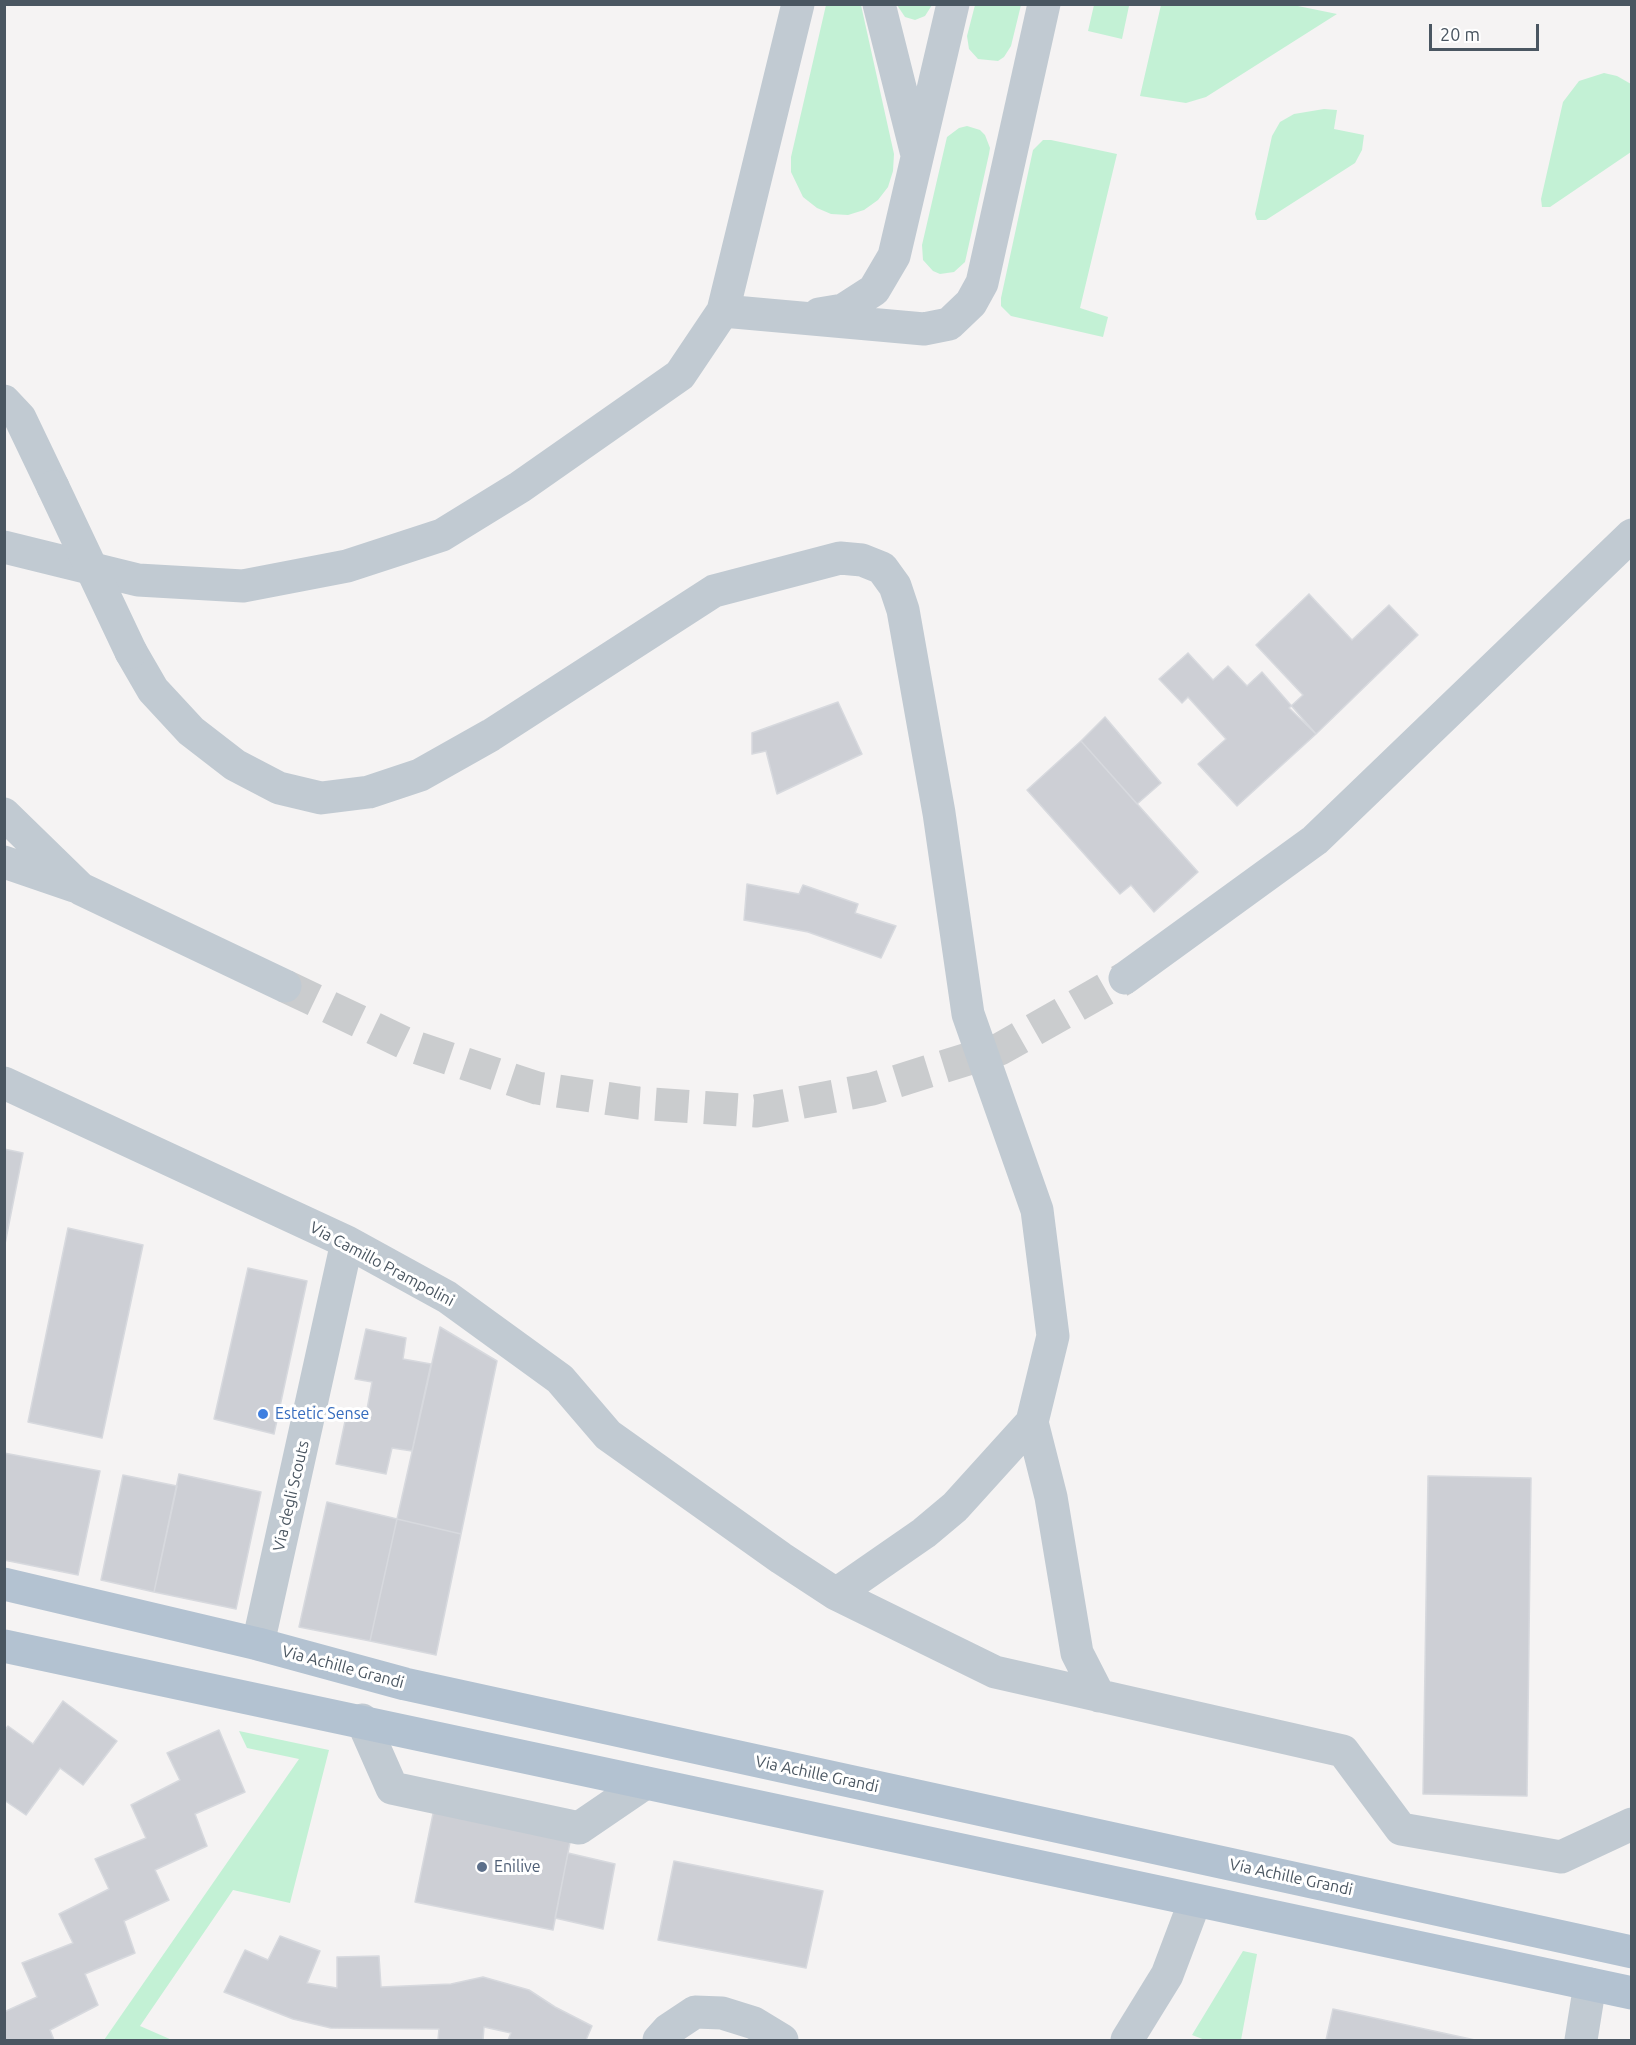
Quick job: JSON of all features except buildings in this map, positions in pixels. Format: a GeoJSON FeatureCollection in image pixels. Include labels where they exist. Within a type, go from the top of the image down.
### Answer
{"type":"FeatureCollection","features":[{"type":"Feature","properties":{"kind":"main road","name":"Via Achille Grandi"},"geometry":{"type":"LineString","coordinates":[[4,1584],[258,1644],[405,1684],[1632,1952]]}},
{"type":"Feature","properties":{"kind":"main road"},"geometry":{"type":"LineString","coordinates":[[4,1646],[362,1720],[645,1783],[1632,1994]]}},
{"type":"Feature","properties":{"kind":"street"},"geometry":{"type":"LineString","coordinates":[[4,547],[138,580],[243,586],[347,566],[442,535],[520,487],[680,375],[723,311],[798,4]]}},
{"type":"Feature","properties":{"kind":"street"},"geometry":{"type":"LineString","coordinates":[[879,4],[918,156]]}},
{"type":"Feature","properties":{"kind":"street"},"geometry":{"type":"LineString","coordinates":[[796,317],[843,310],[874,291],[894,256],[953,4]]}},
{"type":"Feature","properties":{"kind":"street"},"geometry":{"type":"LineString","coordinates":[[723,311],[924,329],[949,324],[971,303],[982,283],[1044,4]]}},
{"type":"Feature","properties":{"kind":"street"},"geometry":{"type":"LineString","coordinates":[[4,401],[20,418],[131,652],[153,690],[191,731],[235,765],[279,788],[321,798],[369,792],[420,775],[491,735],[714,591],[840,558],[862,560],[882,568],[895,586],[903,610],[939,813],[968,1014],[1037,1210],[1053,1336],[1032,1422],[1051,1497],[1077,1653],[1099,1696]]}},
{"type":"Feature","properties":{"kind":"street"},"geometry":{"type":"LineString","coordinates":[[1125,978],[1316,840],[1632,535]]}},
{"type":"Feature","properties":{"kind":"street"},"geometry":{"type":"LineString","coordinates":[[4,814],[81,889]]}},
{"type":"Feature","properties":{"kind":"street"},"geometry":{"type":"LineString","coordinates":[[4,862],[81,889],[285,986]]}},
{"type":"Feature","properties":{"kind":"street","name":"Via Camillo Prampolini"},"geometry":{"type":"LineString","coordinates":[[4,1083],[347,1242],[447,1297],[560,1379],[608,1435],[836,1594],[995,1672],[1342,1751],[1401,1829],[1561,1857],[1632,1824]]}},
{"type":"Feature","properties":{"kind":"street","name":"Via degli Scouts"},"geometry":{"type":"LineString","coordinates":[[258,1644],[347,1242]]}},
{"type":"Feature","properties":{"kind":"street"},"geometry":{"type":"LineString","coordinates":[[836,1594],[924,1533],[955,1507],[1032,1422]]}},
{"type":"Feature","properties":{"kind":"street"},"geometry":{"type":"LineString","coordinates":[[362,1720],[392,1788],[579,1828],[645,1783]]}},
{"type":"Feature","properties":{"kind":"street"},"geometry":{"type":"LineString","coordinates":[[1127,2040],[1167,1974],[1195,1901]]}},
{"type":"Feature","properties":{"kind":"street"},"geometry":{"type":"LineString","coordinates":[[1581,2040],[1590,1984]]}},
{"type":"Feature","properties":{"kind":"street"},"geometry":{"type":"LineString","coordinates":[[659,2040],[668,2030],[695,2012],[722,2013],[753,2024],[782,2040]]}},
{"type":"Feature","properties":{"kind":"green space"},"geometry":{"type":"Polygon","coordinates":[[[1123,4],[1129,6],[1122,39],[1088,31],[1094,5],[1123,4]]]}},
{"type":"Feature","properties":{"kind":"green space"},"geometry":{"type":"Polygon","coordinates":[[[826,5],[861,5],[894,154],[893,171],[888,187],[878,200],[864,210],[848,215],[831,214],[817,208],[803,197],[791,172],[791,157],[826,5]]]}},
{"type":"Feature","properties":{"kind":"green space"},"geometry":{"type":"Polygon","coordinates":[[[897,5],[932,5],[925,16],[915,20],[905,17],[897,5]]]}},
{"type":"Feature","properties":{"kind":"green space"},"geometry":{"type":"Polygon","coordinates":[[[975,5],[1021,5],[1011,46],[1004,57],[998,61],[978,59],[969,49],[967,36],[975,5]]]}},
{"type":"Feature","properties":{"kind":"green space"},"geometry":{"type":"Polygon","coordinates":[[[1161,5],[1293,5],[1337,14],[1206,97],[1186,103],[1140,96],[1161,5]]]}},
{"type":"Feature","properties":{"kind":"green space"},"geometry":{"type":"Polygon","coordinates":[[[1604,73],[1617,76],[1631,84],[1631,152],[1550,207],[1542,207],[1541,199],[1563,102],[1579,81],[1604,73]]]}},
{"type":"Feature","properties":{"kind":"green space"},"geometry":{"type":"Polygon","coordinates":[[[1324,109],[1337,110],[1334,129],[1364,135],[1362,150],[1355,163],[1266,220],[1257,220],[1255,214],[1272,136],[1280,122],[1294,114],[1324,109]]]}},
{"type":"Feature","properties":{"kind":"green space"},"geometry":{"type":"Polygon","coordinates":[[[967,126],[980,130],[985,135],[990,148],[989,154],[965,262],[954,272],[940,274],[933,271],[923,260],[922,245],[947,137],[959,128],[967,126]]]}},
{"type":"Feature","properties":{"kind":"green space"},"geometry":{"type":"Polygon","coordinates":[[[1043,140],[1117,154],[1080,308],[1108,317],[1103,337],[1011,316],[1001,306],[1033,150],[1043,140]]]}},
{"type":"Feature","properties":{"kind":"green space"},"geometry":{"type":"Polygon","coordinates":[[[239,1731],[329,1750],[290,1903],[233,1890],[140,2026],[172,2040],[104,2040],[299,1759],[247,1748],[239,1731]]]}},
{"type":"Feature","properties":{"kind":"green space"},"geometry":{"type":"Polygon","coordinates":[[[1243,1951],[1257,1954],[1241,2040],[1205,2040],[1192,2035],[1243,1951]]]}},
{"type":"Feature","properties":{"kind":"tunnel"},"geometry":{"type":"LineString","coordinates":[[285,986],[409,1045],[537,1088],[638,1103],[756,1111],[872,1089],[1000,1049],[1125,978]]}},
{"type":"Feature","properties":{"kind":"place","name":"Estetic Sense"},"geometry":{"type":"Point","coordinates":[263,1414]}},
{"type":"Feature","properties":{"kind":"place","name":"Enilive"},"geometry":{"type":"Point","coordinates":[482,1867]}}]}
